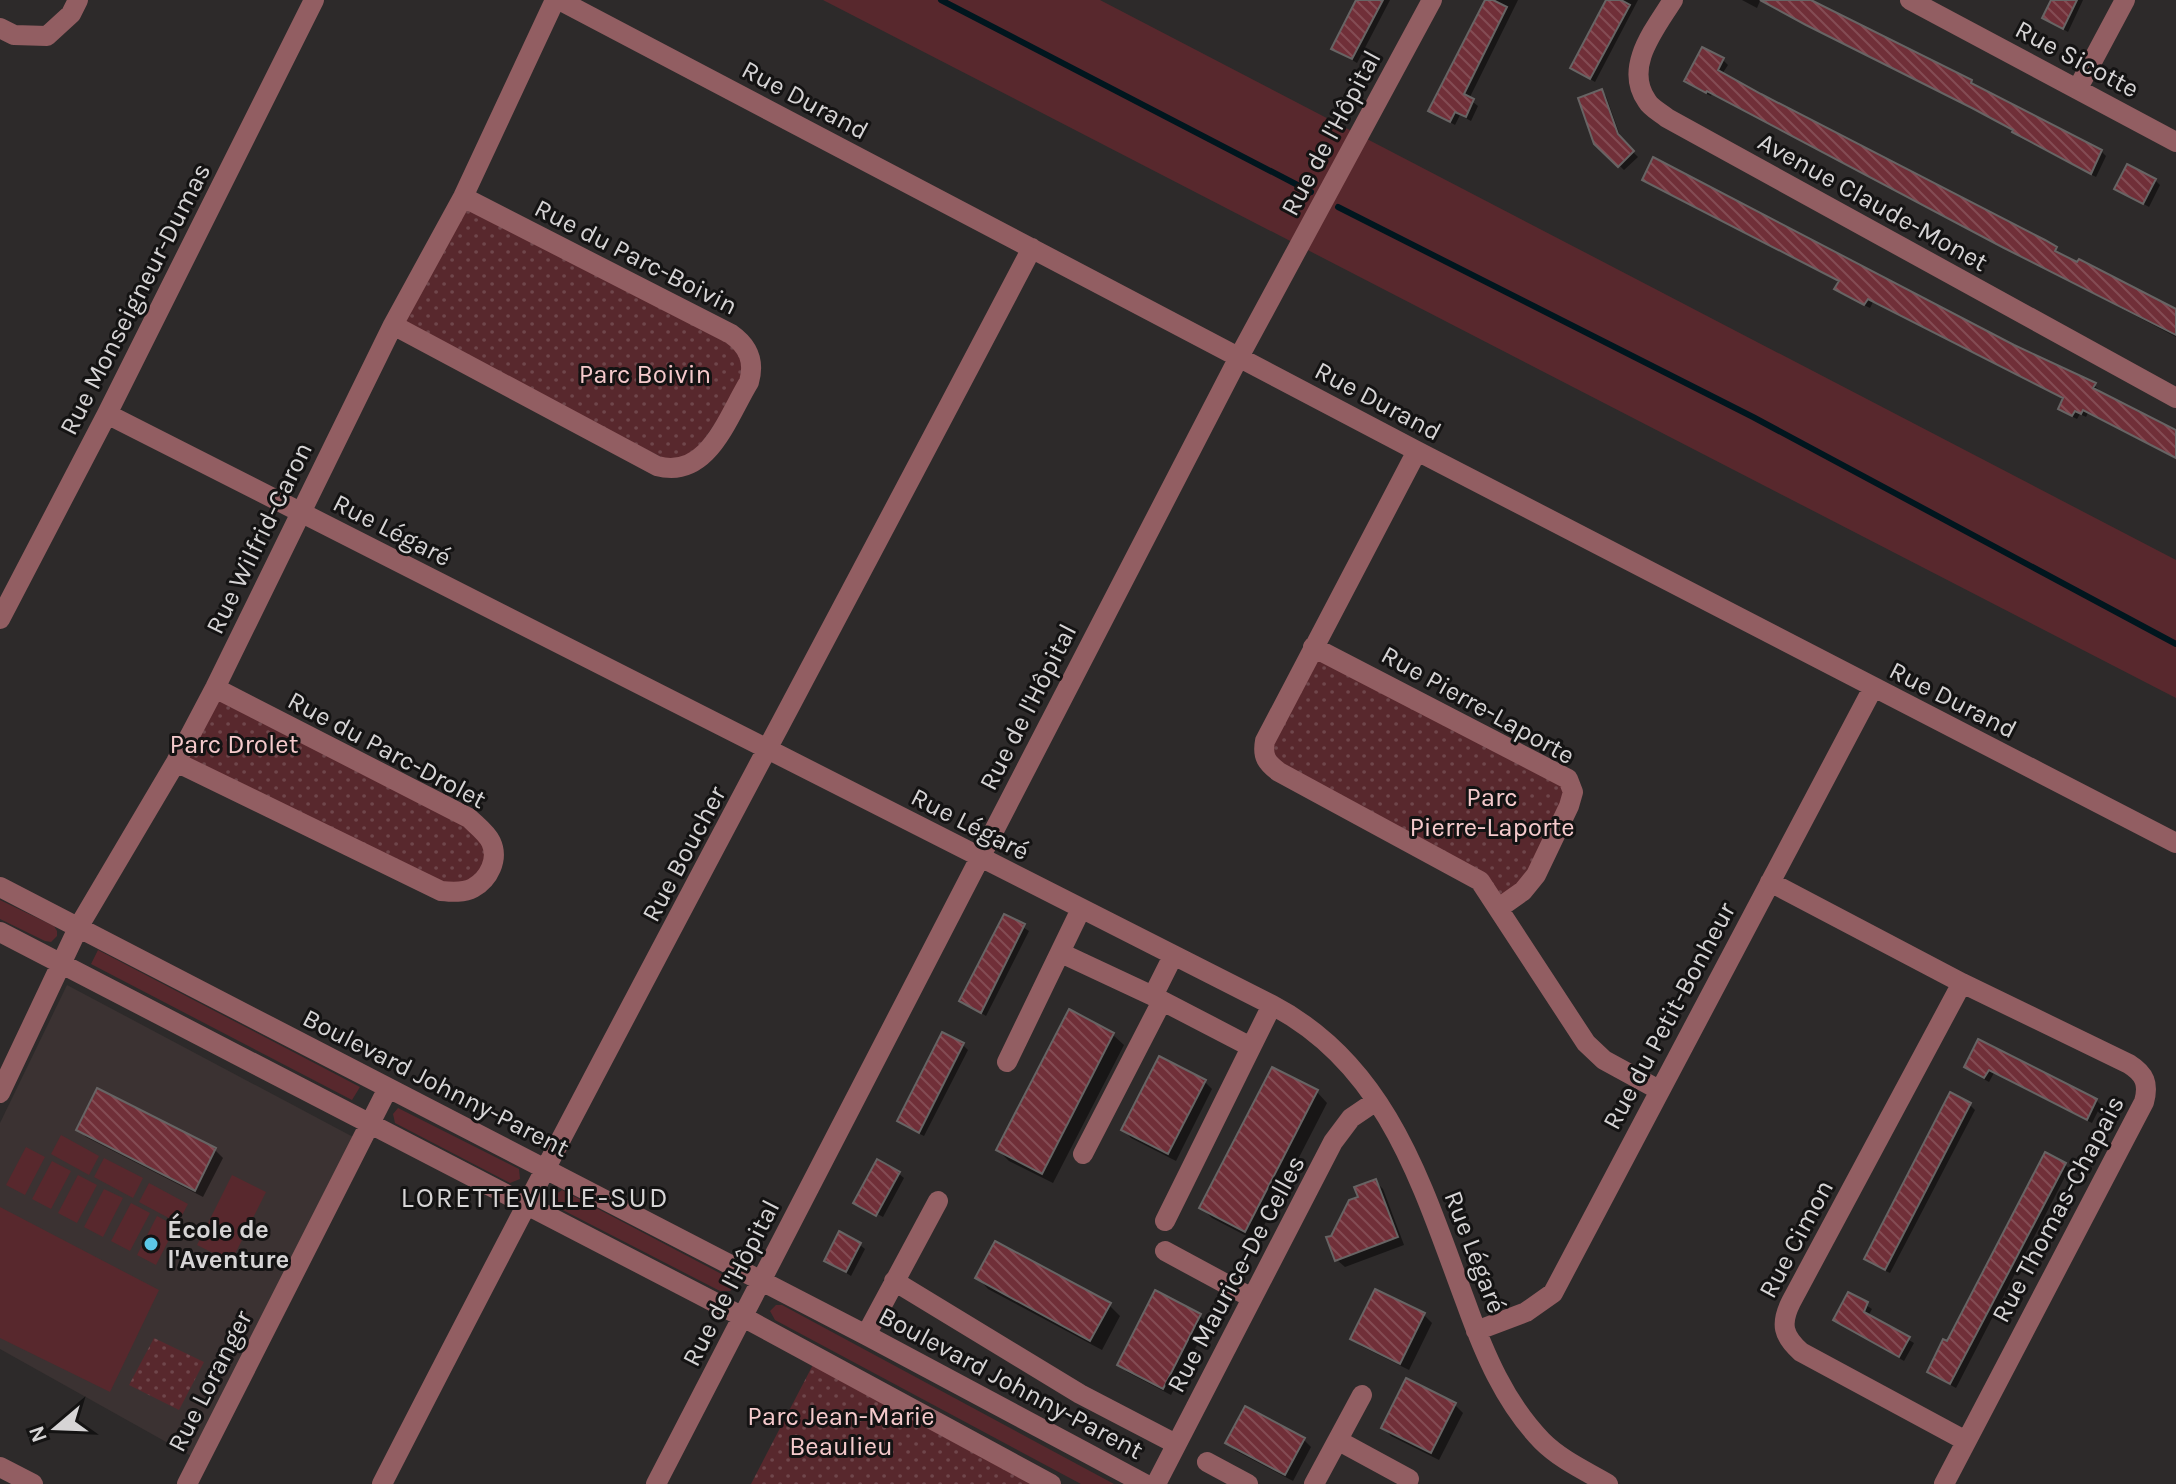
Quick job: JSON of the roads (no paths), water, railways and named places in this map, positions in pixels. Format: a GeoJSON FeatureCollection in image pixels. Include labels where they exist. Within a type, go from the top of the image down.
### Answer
{"type":"FeatureCollection","features":[{"type":"Feature","properties":{"kind":"street"},"geometry":{"type":"LineString","coordinates":[[0,28],[14,35],[47,36],[71,14],[78,0]]}},
{"type":"Feature","properties":{"kind":"street","name":"Rue Monseigneur-Dumas"},"geometry":{"type":"LineString","coordinates":[[0,619],[107,414],[314,0]]}},
{"type":"Feature","properties":{"kind":"street","name":"Rue Wilfrid-Caron"},"geometry":{"type":"LineString","coordinates":[[0,1093],[79,926],[176,762],[215,688],[393,325],[463,197],[557,0]]}},
{"type":"Feature","properties":{"kind":"street","name":"Rue Durand"},"geometry":{"type":"LineString","coordinates":[[557,0],[1417,451],[2176,843]]}},
{"type":"Feature","properties":{"kind":"street","name":"Rue de l'Hôpital"},"geometry":{"type":"LineString","coordinates":[[656,1484],[1239,357],[1432,0]]}},
{"type":"Feature","properties":{"kind":"street","name":"Avenue Claude-Monet"},"geometry":{"type":"LineString","coordinates":[[1673,0],[1640,61],[1638,81],[1647,102],[1667,118],[2176,398]]}},
{"type":"Feature","properties":{"kind":"street","name":"Rue Sicotte"},"geometry":{"type":"LineString","coordinates":[[1910,0],[2176,142]]}},
{"type":"Feature","properties":{"kind":"street"},"geometry":{"type":"LineString","coordinates":[[2078,88],[2125,0]]}},
{"type":"Feature","properties":{"kind":"street","name":"Rue du Parc-Boivin"},"geometry":{"type":"LineString","coordinates":[[393,325],[657,466],[671,470],[684,468],[707,453],[749,382],[753,369],[750,357],[744,343],[731,334],[463,197]]}},
{"type":"Feature","properties":{"kind":"street","name":"Rue Boucher"},"geometry":{"type":"LineString","coordinates":[[382,1484],[526,1203],[769,751],[1032,248]]}},
{"type":"Feature","properties":{"kind":"street","name":"Rue Légaré"},"geometry":{"type":"LineString","coordinates":[[107,414],[1272,1005],[1320,1036],[1353,1067],[1399,1134],[1419,1177],[1476,1331],[1501,1385],[1525,1422],[1544,1443],[1608,1484]]}},
{"type":"Feature","properties":{"kind":"street"},"geometry":{"type":"LineString","coordinates":[[1417,451],[1265,741],[1263,754],[1269,764],[1480,881],[1586,1043],[1604,1060],[1659,1090]]}},
{"type":"Feature","properties":{"kind":"street","name":"Rue Pierre-Laporte"},"geometry":{"type":"LineString","coordinates":[[1313,647],[1568,779],[1573,792],[1569,806],[1536,875],[1523,891],[1499,908]]}},
{"type":"Feature","properties":{"kind":"street","name":"Rue du Parc-Drolet"},"geometry":{"type":"LineString","coordinates":[[176,762],[441,891],[457,892],[473,888],[492,867],[495,855],[491,841],[469,818],[215,688]]}},
{"type":"Feature","properties":{"kind":"street","name":"Rue du Petit-Bonheur"},"geometry":{"type":"LineString","coordinates":[[1476,1331],[1526,1312],[1553,1293],[1873,688]]}},
{"type":"Feature","properties":{"kind":"street","name":"Rue Thomas-Chapais"},"geometry":{"type":"LineString","coordinates":[[1770,882],[1962,983],[2129,1064],[2145,1078],[2148,1088],[2144,1102],[1944,1484]]}},
{"type":"Feature","properties":{"kind":"street","name":"Boulevard Johnny-Parent"},"geometry":{"type":"LineString","coordinates":[[0,887],[866,1335],[1145,1484]]}},
{"type":"Feature","properties":{"kind":"street"},"geometry":{"type":"LineString","coordinates":[[1007,1062],[1081,909]]}},
{"type":"Feature","properties":{"kind":"street"},"geometry":{"type":"LineString","coordinates":[[0,932],[526,1203],[1051,1484]]}},
{"type":"Feature","properties":{"kind":"street"},"geometry":{"type":"LineString","coordinates":[[1061,953],[1158,998],[1251,1047]]}},
{"type":"Feature","properties":{"kind":"street"},"geometry":{"type":"LineString","coordinates":[[1083,1154],[1158,998],[1173,956]]}},
{"type":"Feature","properties":{"kind":"street","name":"Rue Cimon"},"geometry":{"type":"LineString","coordinates":[[1962,983],[1791,1302],[1784,1317],[1783,1329],[1788,1341],[1801,1352],[1966,1441]]}},
{"type":"Feature","properties":{"kind":"street"},"geometry":{"type":"LineString","coordinates":[[1165,1221],[1272,1005]]}},
{"type":"Feature","properties":{"kind":"street","name":"Rue Loranger"},"geometry":{"type":"LineString","coordinates":[[187,1484],[388,1088]]}},
{"type":"Feature","properties":{"kind":"street","name":"Rue Maurice-De Celles"},"geometry":{"type":"LineString","coordinates":[[1156,1484],[1333,1142],[1351,1118],[1376,1101]]}},
{"type":"Feature","properties":{"kind":"street"},"geometry":{"type":"LineString","coordinates":[[866,1335],[938,1201]]}},
{"type":"Feature","properties":{"kind":"street"},"geometry":{"type":"LineString","coordinates":[[1165,1251],[1252,1298]]}},
{"type":"Feature","properties":{"kind":"street"},"geometry":{"type":"LineString","coordinates":[[894,1281],[1080,1394],[1176,1444]]}},
{"type":"Feature","properties":{"kind":"street"},"geometry":{"type":"LineString","coordinates":[[1314,1484],[1362,1395]]}},
{"type":"Feature","properties":{"kind":"street"},"geometry":{"type":"LineString","coordinates":[[1339,1441],[1409,1479]]}},
{"type":"Feature","properties":{"kind":"street"},"geometry":{"type":"LineString","coordinates":[[1207,1462],[1248,1484]]}},
{"type":"Feature","properties":{"kind":"street"},"geometry":{"type":"LineString","coordinates":[[3,1474],[33,1484]]}},
{"type":"Feature","properties":{"kind":"waterway"},"geometry":{"type":"LineString","coordinates":[[941,0],[1311,192]]}},
{"type":"Feature","properties":{"kind":"waterway"},"geometry":{"type":"LineString","coordinates":[[1338,207],[1753,417],[2176,644]]}},
{"type":"Feature","properties":{"kind":"place","name":"École de l'Aventure"},"geometry":{"type":"Point","coordinates":[151,1244]}},
{"type":"Feature","properties":{"kind":"district","name":"LORETTEVILLE-SUD"},"geometry":{"type":"Point","coordinates":[535,1197]}},
{"type":"Feature","properties":{"kind":"park label","name":"Parc Boivin"},"geometry":{"type":"Point","coordinates":[645,374]}},
{"type":"Feature","properties":{"kind":"park label","name":"Parc Drolet"},"geometry":{"type":"Point","coordinates":[234,744]}},
{"type":"Feature","properties":{"kind":"park label","name":"Parc Pierre-Laporte"},"geometry":{"type":"Point","coordinates":[1492,812]}},
{"type":"Feature","properties":{"kind":"park label","name":"Parc Jean-Marie Beaulieu"},"geometry":{"type":"Point","coordinates":[841,1431]}}]}
